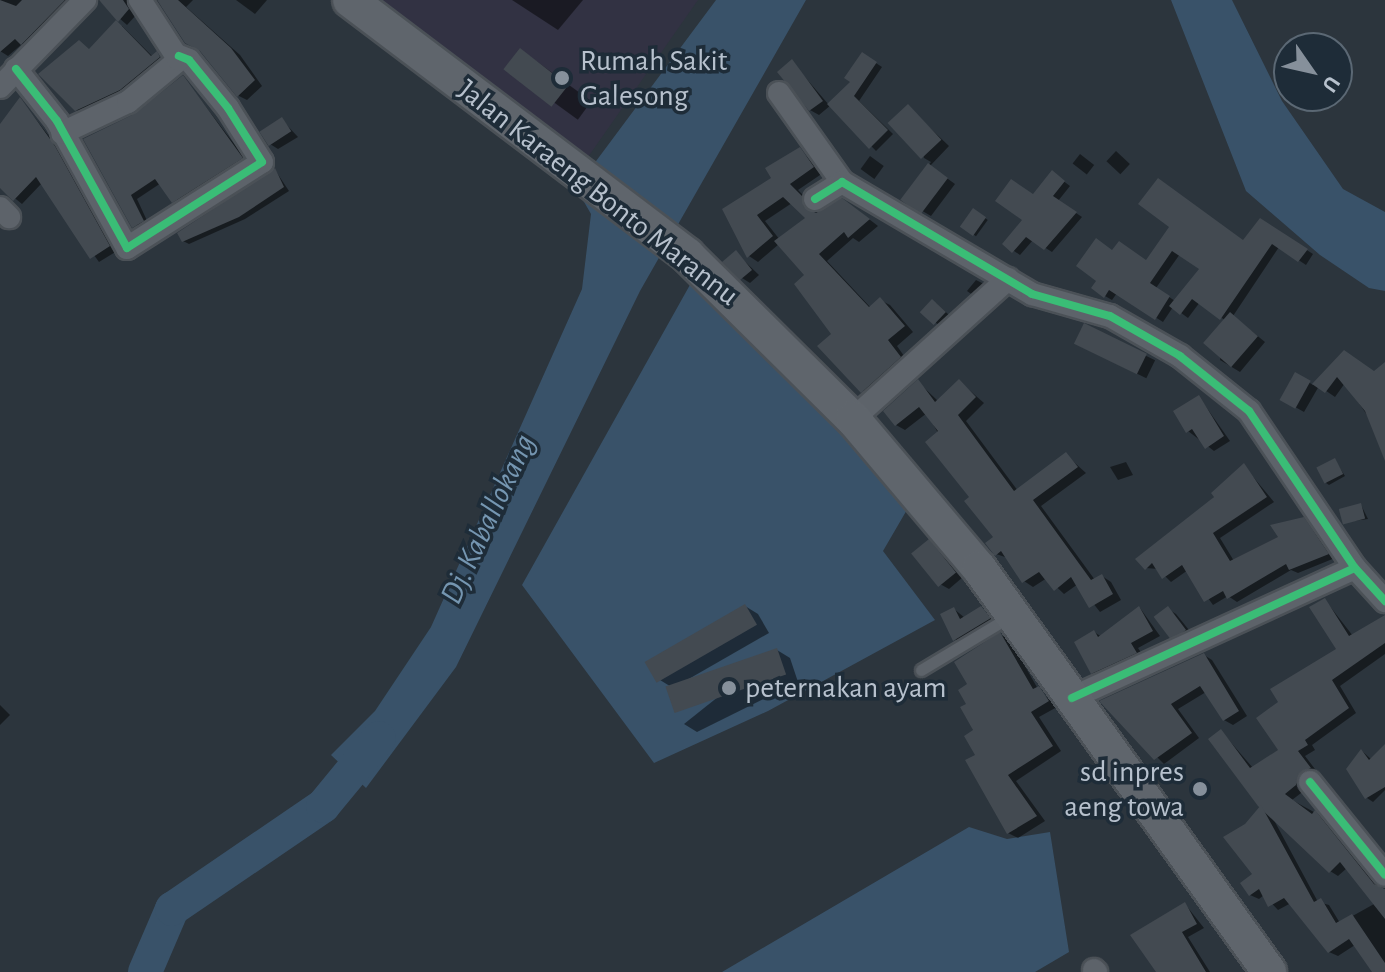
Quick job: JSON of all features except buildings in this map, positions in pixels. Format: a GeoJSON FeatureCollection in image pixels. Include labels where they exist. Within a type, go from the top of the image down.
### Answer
{"type":"FeatureCollection","features":[{"type":"Feature","properties":{"kind":"main road","name":"Jalan Karaeng Bonto Marannu"},"geometry":{"type":"LineString","coordinates":[[350,0],[669,241],[746,310],[853,419],[969,555],[1269,972]]}},
{"type":"Feature","properties":{"kind":"street"},"geometry":{"type":"LineString","coordinates":[[0,87],[85,0]]}},
{"type":"Feature","properties":{"kind":"street"},"geometry":{"type":"LineString","coordinates":[[16,69],[62,133],[127,248],[262,162],[202,75],[179,56],[140,0]]}},
{"type":"Feature","properties":{"kind":"street"},"geometry":{"type":"LineString","coordinates":[[62,133],[128,102],[179,56]]}},
{"type":"Feature","properties":{"kind":"street"},"geometry":{"type":"LineString","coordinates":[[779,93],[842,182],[904,223],[1054,303],[1110,316],[1180,356],[1237,399],[1288,462],[1355,568],[1385,601]]}},
{"type":"Feature","properties":{"kind":"street"},"geometry":{"type":"LineString","coordinates":[[815,199],[842,182]]}},
{"type":"Feature","properties":{"kind":"street"},"geometry":{"type":"LineString","coordinates":[[853,419],[1008,279]]}},
{"type":"Feature","properties":{"kind":"street"},"geometry":{"type":"LineString","coordinates":[[1072,698],[1355,568]]}},
{"type":"Feature","properties":{"kind":"street"},"geometry":{"type":"LineString","coordinates":[[1310,782],[1385,875]]}},
{"type":"Feature","properties":{"kind":"lane"},"geometry":{"type":"LineString","coordinates":[[921,670],[1011,616]]}},
{"type":"Feature","properties":{"kind":"shaded area","name":"Rumah Sakit Galesong"},"geometry":{"type":"Polygon","coordinates":[[[373,0],[698,0],[588,157],[373,0]]]}},
{"type":"Feature","properties":{"kind":"water"},"geometry":{"type":"Polygon","coordinates":[[[716,0],[806,0],[640,291],[456,667],[366,788],[331,755],[375,711],[431,627],[582,289],[591,214],[576,188],[716,0]]]}},
{"type":"Feature","properties":{"kind":"water"},"geometry":{"type":"Polygon","coordinates":[[[1171,0],[1232,0],[1273,83],[1273,112],[1290,112],[1343,189],[1385,212],[1385,291],[1369,288],[1320,255],[1246,191],[1171,0]]]}},
{"type":"Feature","properties":{"kind":"water"},"geometry":{"type":"Polygon","coordinates":[[[691,283],[788,372],[908,508],[883,551],[935,620],[768,711],[654,763],[522,585],[691,283]]]}},
{"type":"Feature","properties":{"kind":"water"},"geometry":{"type":"Polygon","coordinates":[[[969,827],[1007,839],[1050,832],[1069,952],[1035,972],[722,972],[969,827]]]}},
{"type":"Feature","properties":{"kind":"waterway","name":"Dj. Kaballokang"},"geometry":{"type":"LineString","coordinates":[[145,972],[172,909],[323,806],[379,738]]}},
{"type":"Feature","properties":{"kind":"cycle path"},"geometry":{"type":"LineString","coordinates":[[16,69],[57,121],[127,248],[262,162],[228,108],[189,60],[179,56]]}},
{"type":"Feature","properties":{"kind":"cycle path"},"geometry":{"type":"LineString","coordinates":[[815,199],[842,182],[1032,294],[1110,316],[1180,356],[1249,411],[1355,568],[1385,601]]}},
{"type":"Feature","properties":{"kind":"cycle path"},"geometry":{"type":"LineString","coordinates":[[1072,698],[1355,568]]}},
{"type":"Feature","properties":{"kind":"cycle path"},"geometry":{"type":"LineString","coordinates":[[1310,782],[1385,875]]}},
{"type":"Feature","properties":{"kind":"place","name":"Rumah Sakit Galesong"},"geometry":{"type":"Point","coordinates":[562,78]}},
{"type":"Feature","properties":{"kind":"place","name":"peternakan ayam"},"geometry":{"type":"Point","coordinates":[729,688]}},
{"type":"Feature","properties":{"kind":"place","name":"sd inpres aeng towa"},"geometry":{"type":"Point","coordinates":[1200,789]}}]}
